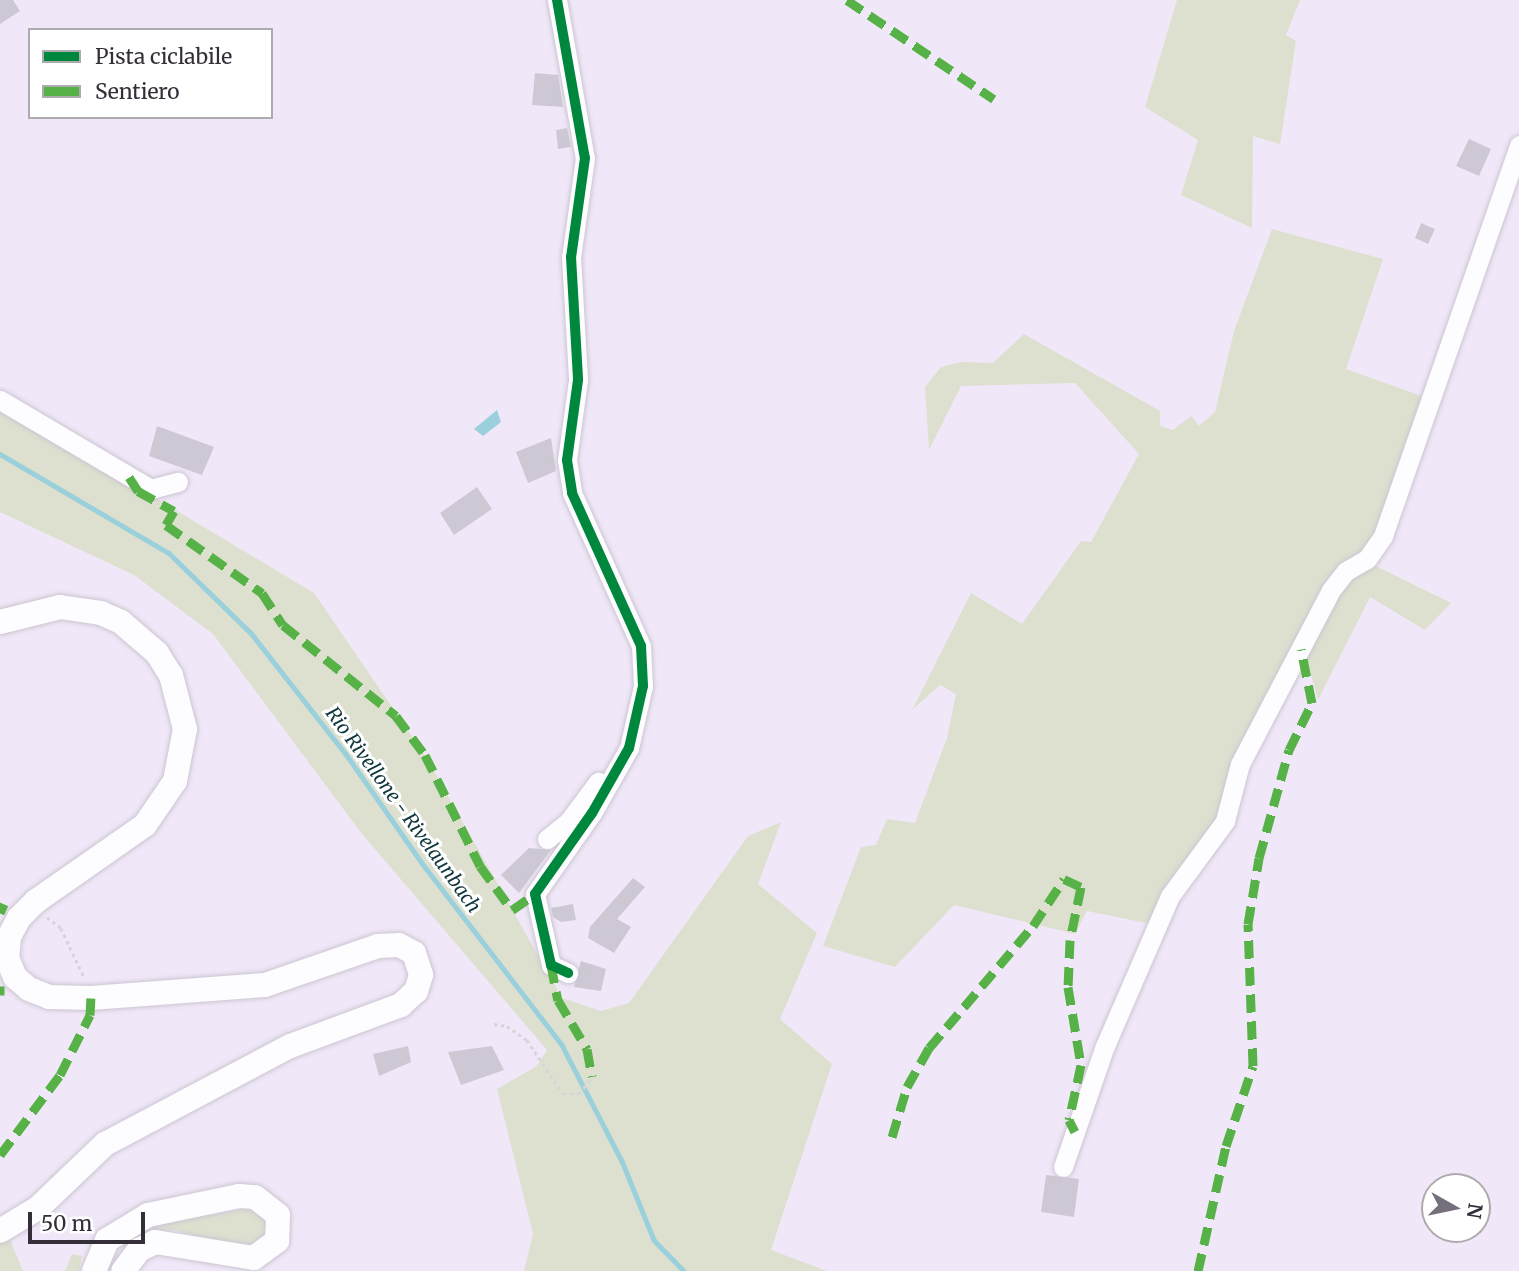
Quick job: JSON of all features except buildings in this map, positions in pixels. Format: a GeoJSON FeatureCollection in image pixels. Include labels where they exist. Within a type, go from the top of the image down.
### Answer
{"type":"FeatureCollection","features":[{"type":"Feature","properties":{"kind":"main road"},"geometry":{"type":"LineString","coordinates":[[0,622],[50,608],[101,613],[139,634],[157,653],[180,700],[185,729],[183,755],[163,804],[145,825],[36,901],[9,937],[11,967],[29,989],[49,997],[91,998],[265,985],[378,946],[399,945],[420,962],[416,991],[401,1005],[290,1046],[214,1082],[105,1144],[38,1208],[0,1231]]}},
{"type":"Feature","properties":{"kind":"main road"},"geometry":{"type":"LineString","coordinates":[[94,1271],[107,1240],[148,1215],[239,1196],[262,1200],[278,1215],[277,1241],[254,1258],[155,1242],[139,1250],[123,1271]]}},
{"type":"Feature","properties":{"kind":"street"},"geometry":{"type":"LineString","coordinates":[[557,0],[585,158],[572,257],[578,380],[567,460],[572,493],[641,646],[643,686],[629,748],[592,813],[536,894],[551,965],[568,974]]}},
{"type":"Feature","properties":{"kind":"street"},"geometry":{"type":"LineString","coordinates":[[1063,1167],[1105,1046],[1170,896],[1225,821],[1240,764],[1331,590],[1346,571],[1367,559],[1383,536],[1519,145]]}},
{"type":"Feature","properties":{"kind":"street"},"geometry":{"type":"LineString","coordinates":[[0,400],[151,489],[178,482]]}},
{"type":"Feature","properties":{"kind":"street"},"geometry":{"type":"LineString","coordinates":[[547,839],[569,821],[614,759],[629,748]]}},
{"type":"Feature","properties":{"kind":"path"},"geometry":{"type":"LineString","coordinates":[[44,915],[66,936],[91,998]]}},
{"type":"Feature","properties":{"kind":"path"},"geometry":{"type":"LineString","coordinates":[[494,1024],[527,1040],[563,1094],[579,1094],[592,1077]]}},
{"type":"Feature","properties":{"kind":"green space"},"geometry":{"type":"Polygon","coordinates":[[[1177,0],[1300,0],[1286,35],[1296,41],[1280,144],[1253,136],[1252,228],[1181,195],[1198,140],[1145,107],[1177,0]]]}},
{"type":"Feature","properties":{"kind":"green space"},"geometry":{"type":"Polygon","coordinates":[[[1272,229],[1383,259],[1346,369],[1430,399],[1370,563],[1451,603],[1425,630],[1370,597],[1318,700],[1306,657],[1161,926],[1087,911],[1075,934],[954,905],[895,967],[823,946],[861,847],[876,845],[887,819],[915,823],[947,738],[956,694],[940,685],[912,710],[971,593],[1022,624],[1081,541],[1091,542],[1139,454],[1075,383],[961,386],[929,450],[925,387],[941,367],[962,362],[993,363],[1024,334],[1160,411],[1160,426],[1173,430],[1191,416],[1199,426],[1215,412],[1234,331],[1272,229]]]}},
{"type":"Feature","properties":{"kind":"green space"},"geometry":{"type":"Polygon","coordinates":[[[0,405],[314,593],[425,755],[562,998],[601,1011],[629,1003],[748,836],[781,822],[758,884],[817,933],[780,1019],[832,1064],[771,1250],[827,1271],[524,1271],[533,1234],[497,1089],[537,1066],[547,1050],[362,834],[213,634],[134,575],[0,512],[0,405]]]}},
{"type":"Feature","properties":{"kind":"green space"},"geometry":{"type":"Polygon","coordinates":[[[245,1209],[256,1210],[267,1220],[265,1235],[255,1245],[215,1242],[175,1230],[147,1231],[169,1222],[245,1209]]]}},
{"type":"Feature","properties":{"kind":"green space"},"geometry":{"type":"Polygon","coordinates":[[[0,1240],[10,1240],[23,1271],[0,1271],[0,1240]]]}},
{"type":"Feature","properties":{"kind":"green space"},"geometry":{"type":"Polygon","coordinates":[[[72,1254],[82,1256],[79,1271],[65,1271],[72,1254]]]}},
{"type":"Feature","properties":{"kind":"water"},"geometry":{"type":"Polygon","coordinates":[[[497,410],[501,422],[483,436],[474,429],[497,410]]]}},
{"type":"Feature","properties":{"kind":"waterway","name":"Rio Rivellone - Rivelaunbach"},"geometry":{"type":"LineString","coordinates":[[0,454],[169,553],[251,633],[346,754],[422,863],[562,1045],[622,1161],[654,1240],[684,1271]]}},
{"type":"Feature","properties":{"kind":"marked path"},"geometry":{"type":"LineString","coordinates":[[847,0],[994,99]]}},
{"type":"Feature","properties":{"kind":"marked path"},"geometry":{"type":"LineString","coordinates":[[129,477],[138,491],[174,511],[166,525],[262,593],[283,625],[396,716],[425,755],[480,866],[512,910],[535,894]]}},
{"type":"Feature","properties":{"kind":"marked path"},"geometry":{"type":"LineString","coordinates":[[1198,1271],[1226,1146],[1253,1066],[1248,924],[1259,858],[1289,750],[1312,703],[1301,649]]}},
{"type":"Feature","properties":{"kind":"marked path"},"geometry":{"type":"LineString","coordinates":[[892,1137],[907,1087],[929,1048],[1033,926],[1064,879],[1081,887],[1070,940],[1068,987],[1081,1065],[1069,1120],[1075,1132]]}},
{"type":"Feature","properties":{"kind":"marked path"},"geometry":{"type":"LineString","coordinates":[[0,913],[4,904]]}},
{"type":"Feature","properties":{"kind":"marked path"},"geometry":{"type":"LineString","coordinates":[[551,965],[558,1000],[587,1049],[592,1077]]}},
{"type":"Feature","properties":{"kind":"marked path"},"geometry":{"type":"LineString","coordinates":[[0,986],[0,995]]}},
{"type":"Feature","properties":{"kind":"marked path"},"geometry":{"type":"LineString","coordinates":[[0,1155],[60,1075],[90,1015],[91,998]]}},
{"type":"Feature","properties":{"kind":"cycle path"},"geometry":{"type":"LineString","coordinates":[[557,0],[585,158],[571,257],[578,380],[567,460],[572,493],[641,646],[643,686],[629,748],[592,813],[535,894],[551,965],[568,973]]}}]}
